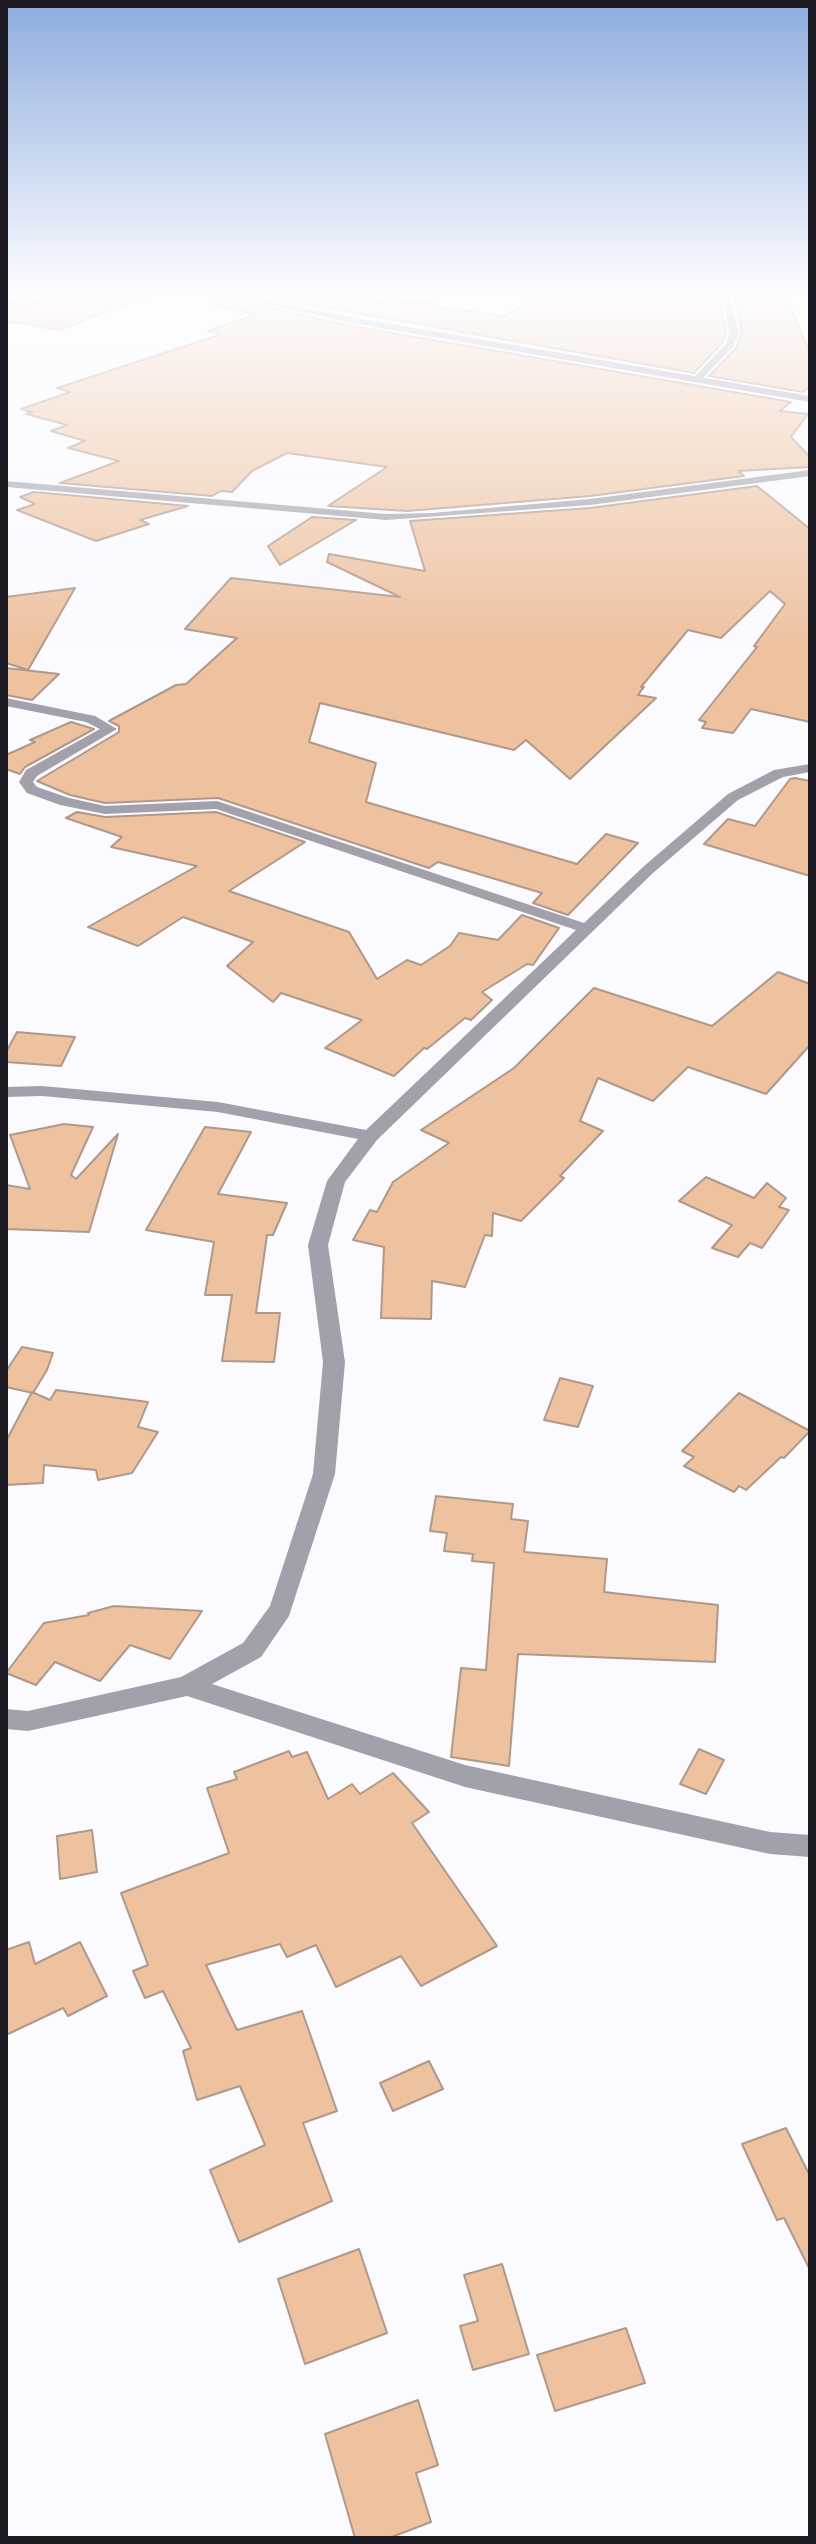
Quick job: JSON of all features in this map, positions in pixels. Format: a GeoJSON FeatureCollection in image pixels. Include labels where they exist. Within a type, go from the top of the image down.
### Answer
{"type":"FeatureCollection","features":[{"type":"Feature","properties":{"kind":"street"},"geometry":{"type":"LineString","coordinates":[[6,484],[386,517],[590,502],[810,473]]}},
{"type":"Feature","properties":{"kind":"street"},"geometry":{"type":"LineString","coordinates":[[6,702],[90,719],[110,729],[31,773],[26,782],[32,790],[65,802],[105,810],[217,805],[587,929]]}},
{"type":"Feature","properties":{"kind":"street"},"geometry":{"type":"LineString","coordinates":[[6,1719],[28,1721],[187,1686],[252,1650],[281,1609],[324,1474],[334,1362],[318,1245],[336,1181],[370,1136],[587,929],[733,797],[779,773],[810,768]]}},
{"type":"Feature","properties":{"kind":"street"},"geometry":{"type":"LineString","coordinates":[[6,1092],[117,1096],[218,1107],[370,1136]]}},
{"type":"Feature","properties":{"kind":"street"},"geometry":{"type":"LineString","coordinates":[[187,1686],[465,1776],[770,1843],[810,1846]]}},
{"type":"Feature","properties":{"kind":"building"},"geometry":{"type":"Polygon","coordinates":[[[787,412],[808,414],[791,437],[810,457],[810,467],[738,471],[744,476],[590,496],[407,511],[328,506],[387,467],[287,453],[252,471],[232,492],[221,491],[212,496],[60,483],[119,461],[68,448],[85,441],[51,431],[67,425],[26,414],[787,412]]]}},
{"type":"Feature","properties":{"kind":"building"},"geometry":{"type":"Polygon","coordinates":[[[757,486],[810,529],[810,722],[751,709],[733,733],[702,728],[706,722],[699,720],[757,647],[754,646],[785,604],[770,591],[721,638],[688,630],[641,687],[644,687],[638,695],[656,698],[570,779],[526,740],[514,750],[320,703],[309,742],[376,763],[366,802],[577,864],[606,834],[638,843],[568,915],[533,903],[542,893],[438,862],[429,868],[218,798],[105,803],[70,795],[37,781],[119,732],[119,726],[109,721],[176,685],[186,684],[237,638],[185,629],[231,578],[400,597],[327,562],[329,554],[425,571],[410,521],[590,508],[757,486]]]}},
{"type":"Feature","properties":{"kind":"building"},"geometry":{"type":"Polygon","coordinates":[[[34,492],[188,506],[140,520],[149,524],[96,541],[17,510],[35,504],[20,497],[34,492]]]}},
{"type":"Feature","properties":{"kind":"building"},"geometry":{"type":"Polygon","coordinates":[[[312,517],[356,520],[280,565],[268,546],[312,517]]]}},
{"type":"Feature","properties":{"kind":"building"},"geometry":{"type":"Polygon","coordinates":[[[75,588],[28,670],[6,663],[6,597],[75,588]]]}},
{"type":"Feature","properties":{"kind":"building"},"geometry":{"type":"Polygon","coordinates":[[[6,668],[59,674],[32,700],[6,695],[6,668]]]}},
{"type":"Feature","properties":{"kind":"building"},"geometry":{"type":"Polygon","coordinates":[[[71,722],[94,729],[25,767],[20,774],[6,769],[6,755],[35,742],[30,740],[71,722]]]}},
{"type":"Feature","properties":{"kind":"building"},"geometry":{"type":"Polygon","coordinates":[[[790,779],[810,781],[810,876],[704,844],[728,819],[755,826],[790,779]]]}},
{"type":"Feature","properties":{"kind":"building"},"geometry":{"type":"Polygon","coordinates":[[[77,812],[105,817],[216,812],[305,842],[229,891],[349,932],[377,979],[407,960],[421,965],[450,946],[459,933],[498,940],[522,915],[559,928],[533,965],[527,964],[482,992],[492,1000],[471,1020],[465,1018],[427,1049],[424,1048],[394,1076],[325,1048],[362,1020],[281,993],[273,1002],[227,966],[253,942],[183,917],[138,946],[88,927],[197,866],[111,847],[122,837],[66,818],[77,812]]]}},
{"type":"Feature","properties":{"kind":"building"},"geometry":{"type":"Polygon","coordinates":[[[778,972],[810,984],[810,1045],[766,1094],[688,1067],[653,1101],[598,1078],[580,1121],[603,1131],[560,1176],[564,1178],[521,1221],[493,1213],[492,1236],[485,1235],[465,1287],[432,1281],[431,1319],[381,1318],[384,1247],[353,1240],[370,1210],[377,1212],[393,1182],[449,1143],[421,1130],[514,1068],[594,988],[712,1026],[778,972]]]}},
{"type":"Feature","properties":{"kind":"building"},"geometry":{"type":"Polygon","coordinates":[[[17,1032],[75,1037],[61,1066],[6,1062],[6,1052],[17,1032]]]}},
{"type":"Feature","properties":{"kind":"building"},"geometry":{"type":"Polygon","coordinates":[[[64,1124],[93,1127],[71,1175],[76,1179],[118,1134],[89,1232],[6,1229],[6,1185],[30,1189],[10,1135],[64,1124]]]}},
{"type":"Feature","properties":{"kind":"building"},"geometry":{"type":"Polygon","coordinates":[[[205,1127],[251,1132],[218,1194],[287,1203],[273,1235],[267,1235],[256,1313],[280,1313],[274,1362],[222,1361],[232,1295],[205,1295],[214,1242],[146,1230],[205,1127]]]}},
{"type":"Feature","properties":{"kind":"building"},"geometry":{"type":"Polygon","coordinates":[[[706,1177],[754,1198],[767,1183],[786,1198],[779,1207],[789,1210],[762,1248],[750,1243],[738,1257],[712,1248],[732,1225],[679,1201],[706,1177]]]}},
{"type":"Feature","properties":{"kind":"building"},"geometry":{"type":"Polygon","coordinates":[[[22,1347],[53,1353],[33,1393],[6,1387],[6,1371],[22,1347]]]}},
{"type":"Feature","properties":{"kind":"building"},"geometry":{"type":"Polygon","coordinates":[[[560,1378],[593,1386],[578,1427],[544,1420],[560,1378]]]}},
{"type":"Feature","properties":{"kind":"building"},"geometry":{"type":"Polygon","coordinates":[[[56,1390],[148,1402],[138,1427],[158,1432],[132,1473],[98,1480],[96,1470],[44,1465],[43,1483],[6,1485],[6,1441],[32,1392],[50,1400],[56,1390]]]}},
{"type":"Feature","properties":{"kind":"building"},"geometry":{"type":"Polygon","coordinates":[[[739,1393],[810,1431],[746,1490],[739,1486],[734,1492],[684,1466],[694,1457],[682,1451],[739,1393]]]}},
{"type":"Feature","properties":{"kind":"building"},"geometry":{"type":"Polygon","coordinates":[[[436,1496],[513,1504],[511,1519],[528,1521],[524,1552],[607,1559],[604,1592],[718,1605],[715,1662],[518,1654],[509,1766],[451,1757],[461,1668],[486,1670],[494,1563],[472,1561],[473,1554],[444,1551],[447,1533],[430,1531],[436,1496]]]}},
{"type":"Feature","properties":{"kind":"building"},"geometry":{"type":"Polygon","coordinates":[[[114,1606],[202,1611],[170,1659],[130,1645],[100,1681],[55,1662],[36,1685],[6,1673],[44,1623],[89,1615],[114,1606]]]}},
{"type":"Feature","properties":{"kind":"building"},"geometry":{"type":"Polygon","coordinates":[[[699,1749],[724,1760],[706,1794],[680,1784],[699,1749]]]}},
{"type":"Feature","properties":{"kind":"building"},"geometry":{"type":"Polygon","coordinates":[[[289,1751],[292,1757],[307,1752],[328,1799],[352,1784],[360,1794],[393,1773],[429,1812],[412,1823],[497,1946],[421,1986],[401,1956],[336,1987],[316,1945],[287,1957],[280,1944],[206,1965],[237,2030],[302,2011],[337,2111],[303,2123],[332,2201],[239,2242],[210,2170],[265,2145],[240,2086],[197,2100],[183,2051],[191,2048],[163,1991],[145,1998],[133,1971],[148,1965],[121,1893],[229,1853],[207,1788],[237,1779],[234,1772],[289,1751]]]}},
{"type":"Feature","properties":{"kind":"building"},"geometry":{"type":"Polygon","coordinates":[[[92,1830],[97,1872],[60,1879],[57,1836],[92,1830]]]}},
{"type":"Feature","properties":{"kind":"building"},"geometry":{"type":"Polygon","coordinates":[[[29,1942],[35,1964],[80,1942],[107,1996],[68,2016],[63,2008],[6,2035],[6,1950],[29,1942]]]}},
{"type":"Feature","properties":{"kind":"building"},"geometry":{"type":"Polygon","coordinates":[[[429,2061],[443,2089],[393,2111],[380,2083],[429,2061]]]}},
{"type":"Feature","properties":{"kind":"building"},"geometry":{"type":"Polygon","coordinates":[[[786,2128],[810,2176],[810,2270],[784,2218],[777,2220],[742,2144],[786,2128]]]}},
{"type":"Feature","properties":{"kind":"building"},"geometry":{"type":"Polygon","coordinates":[[[359,2249],[387,2333],[305,2364],[278,2279],[359,2249]]]}},
{"type":"Feature","properties":{"kind":"building"},"geometry":{"type":"Polygon","coordinates":[[[502,2264],[529,2354],[473,2370],[460,2326],[478,2321],[464,2275],[502,2264]]]}},
{"type":"Feature","properties":{"kind":"building"},"geometry":{"type":"Polygon","coordinates":[[[626,2328],[645,2383],[555,2411],[537,2355],[626,2328]]]}},
{"type":"Feature","properties":{"kind":"building"},"geometry":{"type":"Polygon","coordinates":[[[418,2400],[438,2465],[416,2473],[431,2522],[389,2538],[355,2538],[325,2434],[418,2400]]]}}]}
